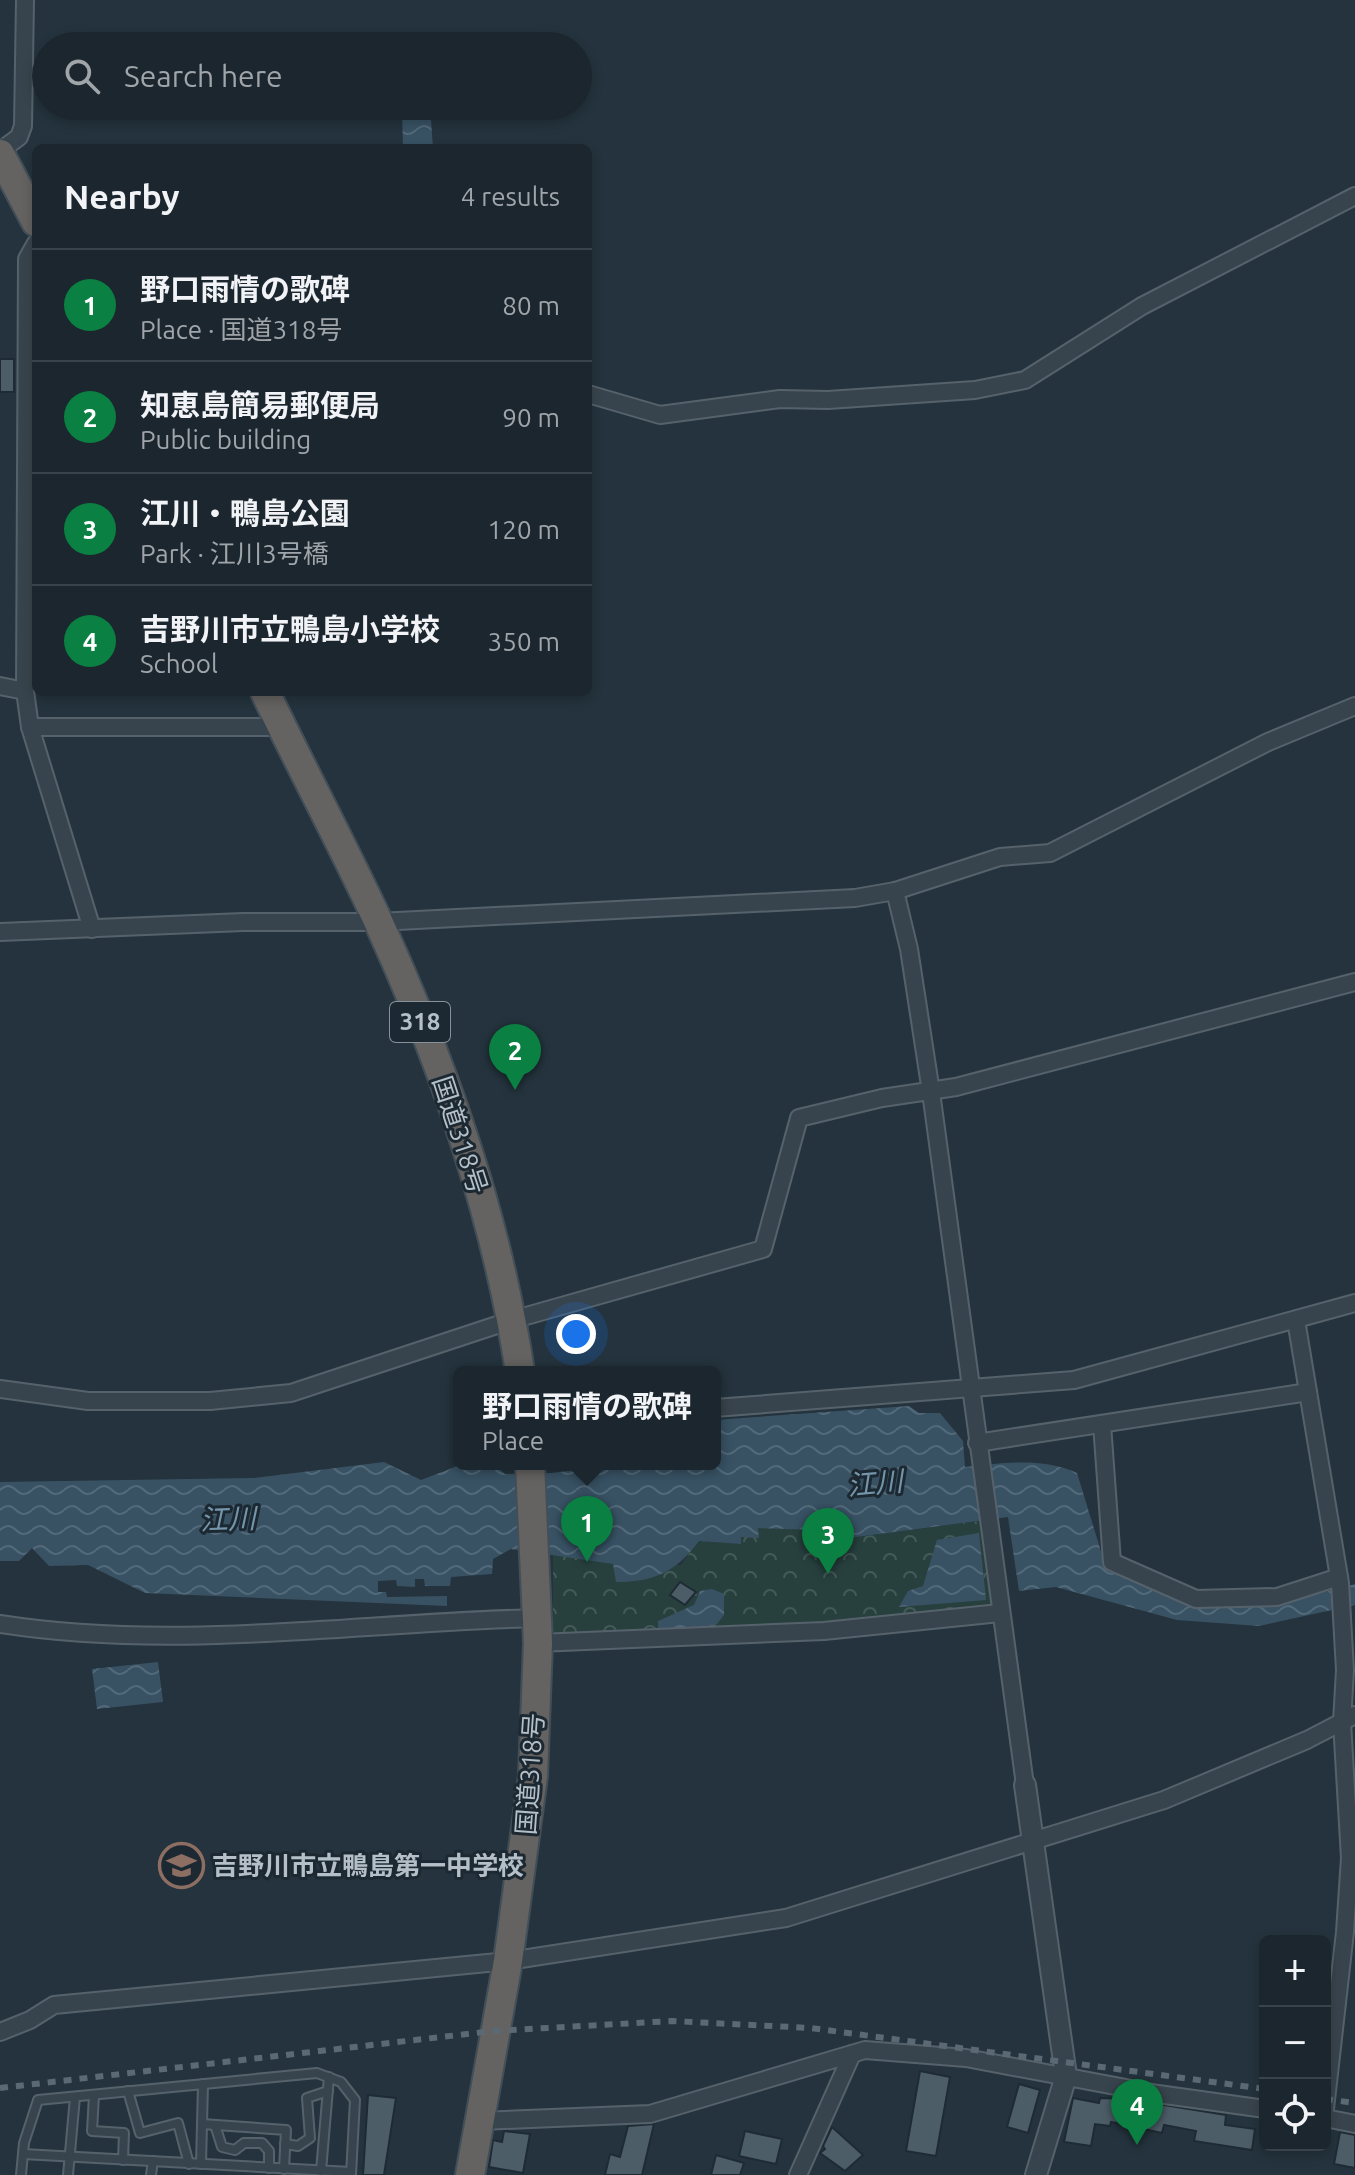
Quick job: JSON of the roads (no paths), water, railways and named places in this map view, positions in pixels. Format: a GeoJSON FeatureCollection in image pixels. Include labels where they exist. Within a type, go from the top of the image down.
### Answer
{"type":"FeatureCollection","features":[{"type":"Feature","properties":{"kind":"highway"},"geometry":{"type":"LineString","coordinates":[[0,153],[32,214]]}},
{"type":"Feature","properties":{"kind":"highway","name":"国道318号"},"geometry":{"type":"LineString","coordinates":[[267,696],[378,922],[441,1072],[487,1223],[512,1320],[519,1366]]}},
{"type":"Feature","properties":{"kind":"highway","name":"国道318号"},"geometry":{"type":"LineString","coordinates":[[470,2175],[508,1961],[533,1776],[538,1631],[530,1470]]}},
{"type":"Feature","properties":{"kind":"street"},"geometry":{"type":"LineString","coordinates":[[0,153],[19,137],[23,126],[25,0]]}},
{"type":"Feature","properties":{"kind":"street"},"geometry":{"type":"LineString","coordinates":[[592,395],[660,415],[780,399],[828,400],[975,390],[1025,380],[1142,306],[1355,196]]}},
{"type":"Feature","properties":{"kind":"street"},"geometry":{"type":"LineString","coordinates":[[32,250],[27,259],[31,327],[25,691],[30,727],[92,929]]}},
{"type":"Feature","properties":{"kind":"street"},"geometry":{"type":"LineString","coordinates":[[0,686],[25,691]]}},
{"type":"Feature","properties":{"kind":"street"},"geometry":{"type":"LineString","coordinates":[[0,932],[243,922],[378,922],[855,898],[895,891],[1000,857],[1050,853],[1268,742],[1355,706]]}},
{"type":"Feature","properties":{"kind":"street"},"geometry":{"type":"LineString","coordinates":[[30,727],[281,727]]}},
{"type":"Feature","properties":{"kind":"street"},"geometry":{"type":"LineString","coordinates":[[895,891],[909,949],[931,1092],[969,1391],[1000,1613],[1013,1681],[1066,2076],[1036,2175]]}},
{"type":"Feature","properties":{"kind":"street"},"geometry":{"type":"LineString","coordinates":[[0,1389],[88,1401],[210,1401],[291,1393],[512,1320],[763,1249],[799,1118],[882,1098],[931,1092],[1355,982]]}},
{"type":"Feature","properties":{"kind":"street"},"geometry":{"type":"LineString","coordinates":[[721,1408],[969,1391],[1074,1380],[1355,1303]]}},
{"type":"Feature","properties":{"kind":"street"},"geometry":{"type":"LineString","coordinates":[[1296,1320],[1340,1580],[1349,1718],[1352,1858],[1328,2079]]}},
{"type":"Feature","properties":{"kind":"street"},"geometry":{"type":"LineString","coordinates":[[978,1450],[1102,1424],[1308,1392]]}},
{"type":"Feature","properties":{"kind":"street"},"geometry":{"type":"LineString","coordinates":[[1102,1424],[1112,1562],[1196,1599],[1277,1597],[1340,1580]]}},
{"type":"Feature","properties":{"kind":"street"},"geometry":{"type":"LineString","coordinates":[[0,1624],[127,1637],[188,1638],[425,1621],[538,1631],[824,1631],[1000,1613]]}},
{"type":"Feature","properties":{"kind":"street"},"geometry":{"type":"LineString","coordinates":[[0,2032],[30,2020],[54,2005],[508,1961],[786,1918],[1164,1800],[1349,1718]]}},
{"type":"Feature","properties":{"kind":"street"},"geometry":{"type":"LineString","coordinates":[[481,2121],[650,2114],[865,2050],[966,2058],[1259,2108]]}},
{"type":"Feature","properties":{"kind":"street"},"geometry":{"type":"LineString","coordinates":[[798,2175],[852,2054]]}},
{"type":"Feature","properties":{"kind":"street"},"geometry":{"type":"LineString","coordinates":[[1331,2119],[1355,2124]]}},
{"type":"Feature","properties":{"kind":"lane"},"geometry":{"type":"LineString","coordinates":[[21,2175],[23,2154],[38,2100],[317,2073],[341,2082],[355,2100],[351,2174],[269,2168],[217,2170],[201,2164],[23,2154]]}},
{"type":"Feature","properties":{"kind":"lane"},"geometry":{"type":"LineString","coordinates":[[321,2171],[329,2077]]}},
{"type":"Feature","properties":{"kind":"lane"},"geometry":{"type":"LineString","coordinates":[[201,2164],[203,2084]]}},
{"type":"Feature","properties":{"kind":"lane"},"geometry":{"type":"LineString","coordinates":[[128,2091],[140,2133],[178,2123],[189,2164]]}},
{"type":"Feature","properties":{"kind":"lane"},"geometry":{"type":"LineString","coordinates":[[285,2144],[298,2146],[310,2138],[307,2098],[328,2091]]}},
{"type":"Feature","properties":{"kind":"lane"},"geometry":{"type":"LineString","coordinates":[[94,2095],[92,2131],[124,2133],[123,2160]]}},
{"type":"Feature","properties":{"kind":"lane"},"geometry":{"type":"LineString","coordinates":[[68,2175],[75,2097]]}},
{"type":"Feature","properties":{"kind":"lane"},"geometry":{"type":"LineString","coordinates":[[202,2124],[286,2130],[284,2169]]}},
{"type":"Feature","properties":{"kind":"lane"},"geometry":{"type":"LineString","coordinates":[[215,2125],[222,2147],[235,2150],[244,2143],[262,2143],[269,2151],[269,2168]]}},
{"type":"Feature","properties":{"kind":"lane"},"geometry":{"type":"LineString","coordinates":[[151,2175],[153,2161]]}},
{"type":"Feature","properties":{"kind":"water"},"geometry":{"type":"Polygon","coordinates":[[[402,120],[431,120],[433,144],[403,144],[402,120]]]}},
{"type":"Feature","properties":{"kind":"water","name":"江川"},"geometry":{"type":"Polygon","coordinates":[[[909,1406],[919,1413],[940,1413],[963,1441],[965,1467],[1036,1463],[1077,1473],[1107,1571],[1202,1607],[1268,1607],[1355,1584],[1355,1605],[1259,1626],[1177,1620],[1056,1587],[1019,1591],[1008,1517],[826,1541],[821,1530],[758,1528],[759,1538],[741,1537],[741,1544],[699,1541],[673,1568],[630,1582],[616,1582],[613,1564],[511,1549],[493,1559],[492,1574],[451,1577],[450,1586],[425,1586],[424,1579],[415,1579],[415,1587],[397,1586],[396,1580],[378,1581],[378,1592],[386,1592],[387,1597],[447,1596],[447,1606],[145,1593],[88,1565],[49,1566],[32,1548],[19,1561],[0,1561],[0,1482],[254,1478],[384,1462],[421,1480],[453,1468],[500,1470],[505,1474],[577,1470],[721,1470],[721,1420],[909,1406]]]}},
{"type":"Feature","properties":{"kind":"water"},"geometry":{"type":"Polygon","coordinates":[[[979,1533],[986,1600],[899,1607],[908,1591],[923,1586],[937,1540],[979,1533]]]}},
{"type":"Feature","properties":{"kind":"water"},"geometry":{"type":"Polygon","coordinates":[[[712,1589],[724,1594],[724,1615],[712,1630],[658,1632],[658,1621],[694,1605],[700,1591],[712,1589]]]}},
{"type":"Feature","properties":{"kind":"water"},"geometry":{"type":"Polygon","coordinates":[[[158,1662],[163,1702],[97,1709],[92,1669],[158,1662]]]}},
{"type":"Feature","properties":{"kind":"railway"},"geometry":{"type":"LineString","coordinates":[[0,2088],[493,2031],[672,2021],[811,2028],[1259,2088]]}},
{"type":"Feature","properties":{"kind":"railway"},"geometry":{"type":"LineString","coordinates":[[1331,2100],[1355,2103]]}},
{"type":"Feature","properties":{"kind":"place","name":"知恵島簡易郵便局"},"geometry":{"type":"Point","coordinates":[515,1090]}},
{"type":"Feature","properties":{"kind":"place","name":"野口雨情の歌碑"},"geometry":{"type":"Point","coordinates":[587,1562]}},
{"type":"Feature","properties":{"kind":"place","name":"江川・鴨島公園"},"geometry":{"type":"Point","coordinates":[828,1574]}},
{"type":"Feature","properties":{"kind":"place","name":"吉野川市立鴨島第一中学校"},"geometry":{"type":"Point","coordinates":[181,1866]}},
{"type":"Feature","properties":{"kind":"place","name":"吉野川市立鴨島小学校"},"geometry":{"type":"Point","coordinates":[1137,2145]}}]}
